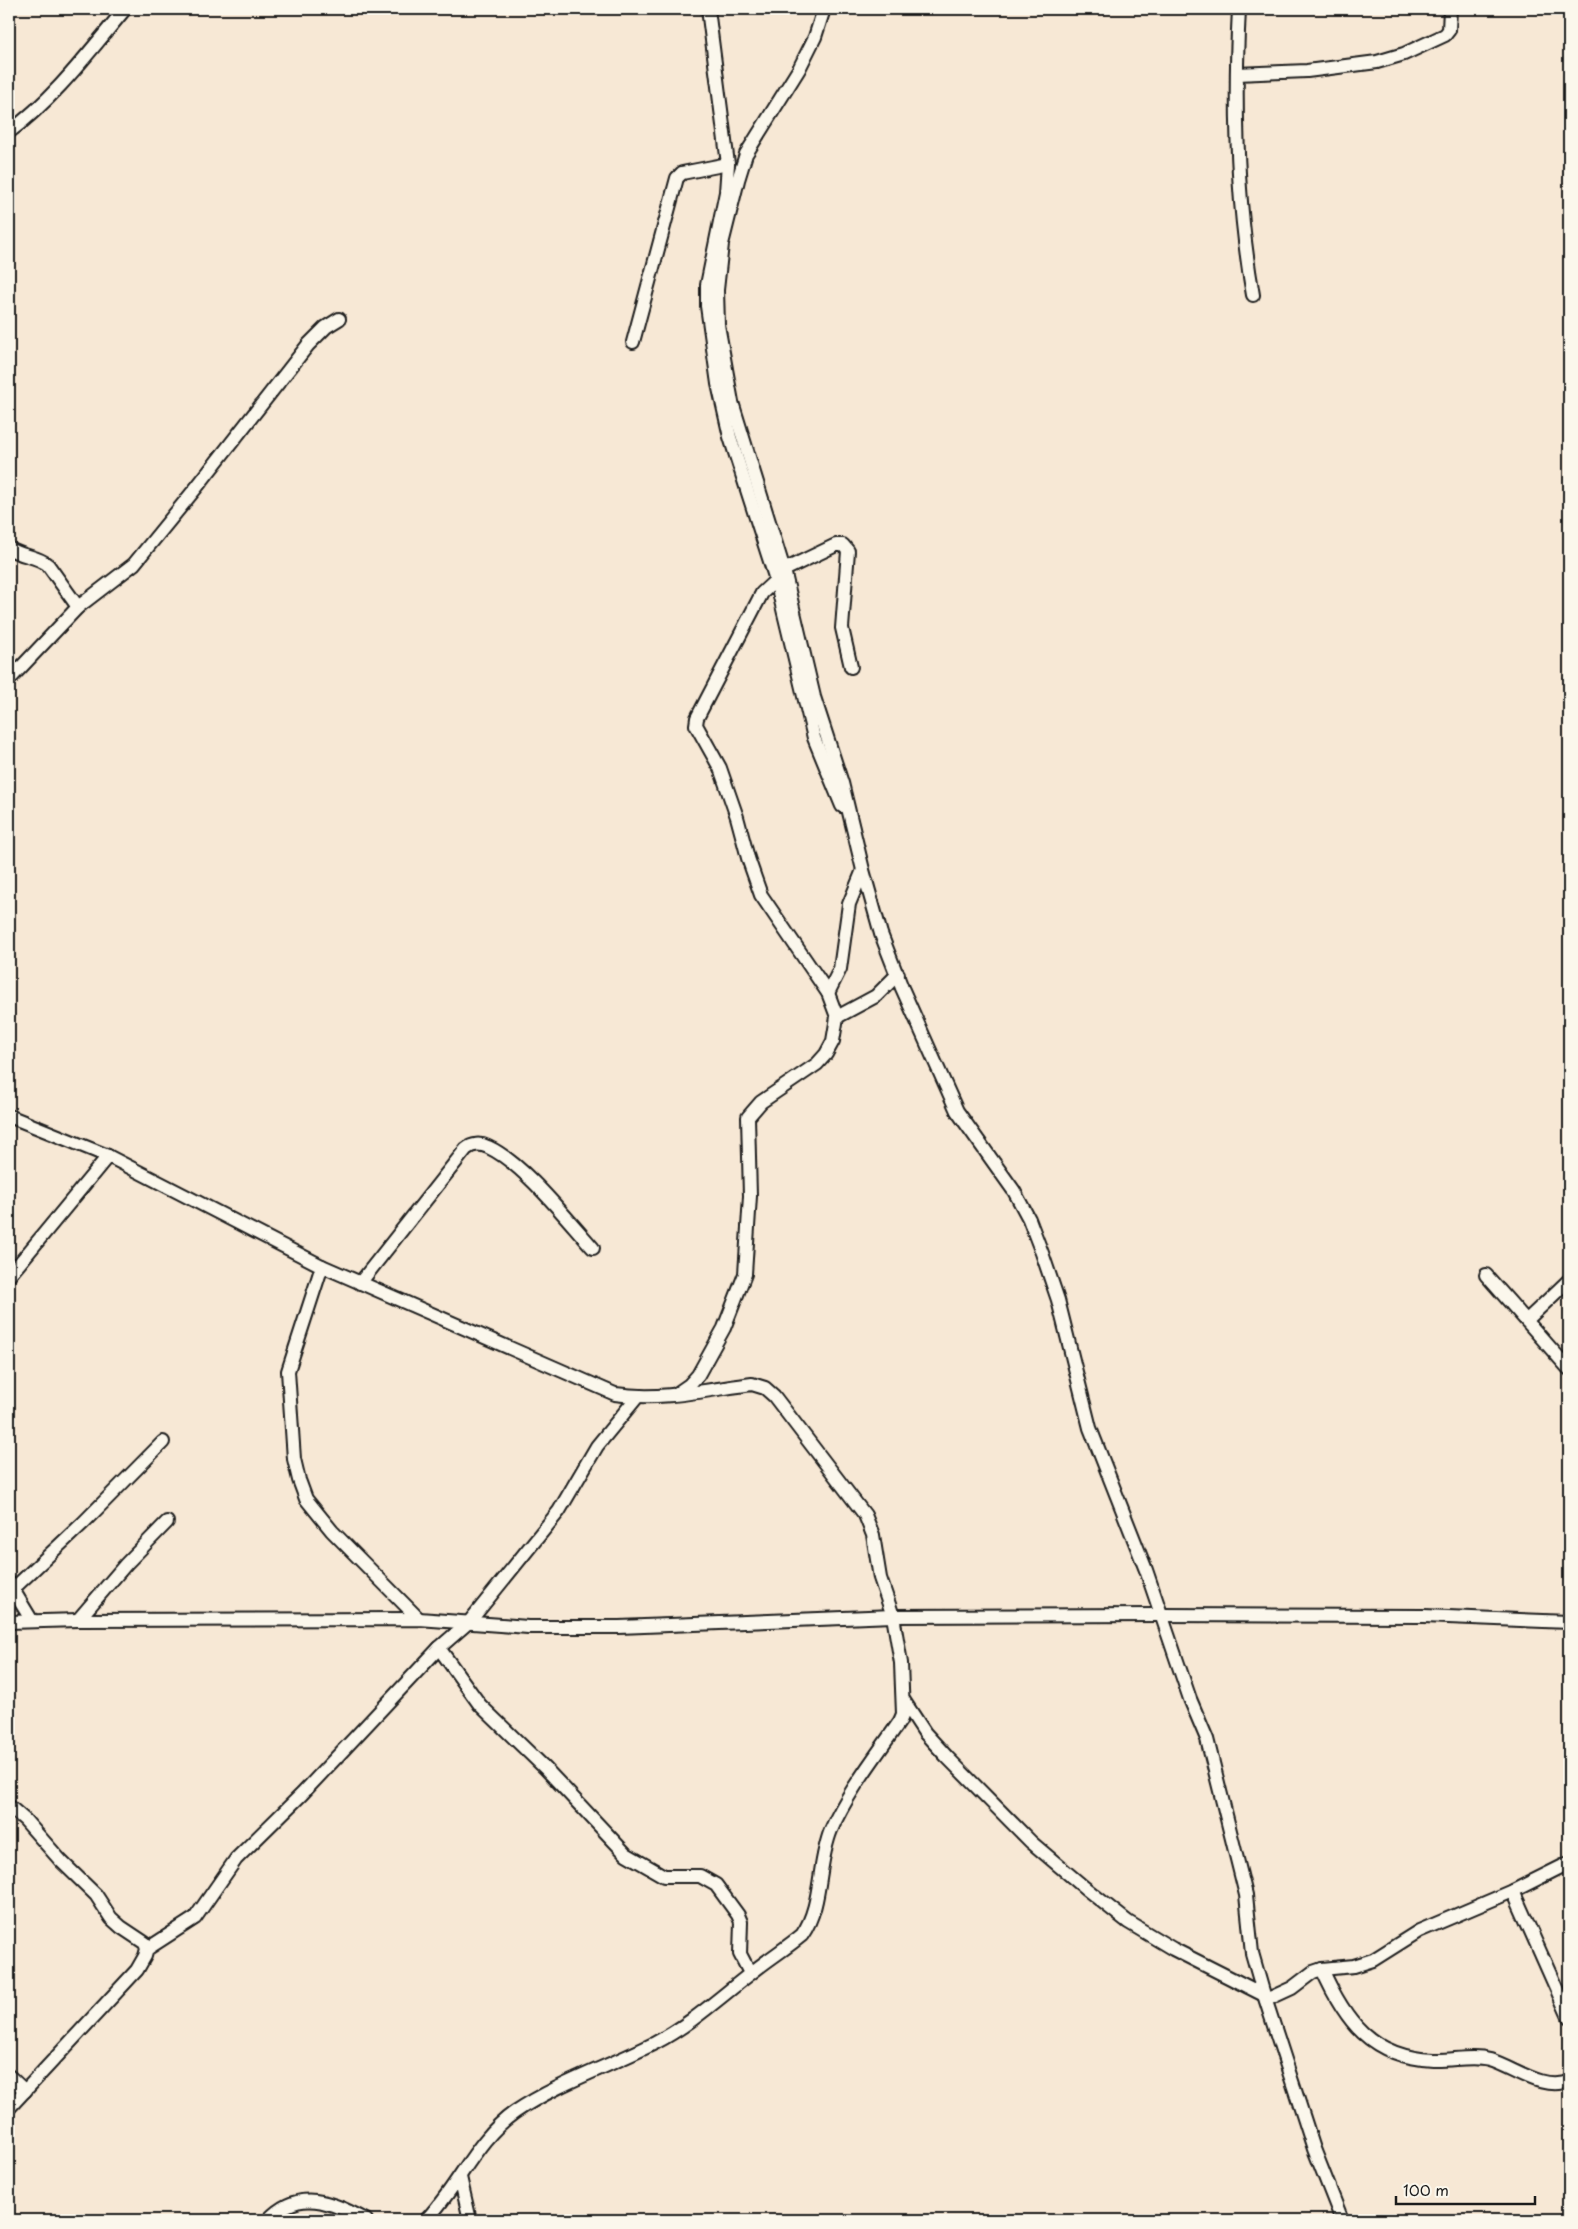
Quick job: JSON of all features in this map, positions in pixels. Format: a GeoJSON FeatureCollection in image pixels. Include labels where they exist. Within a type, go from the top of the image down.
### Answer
{"type":"FeatureCollection","features":[{"type":"Feature","properties":{"kind":"street"},"geometry":{"type":"LineString","coordinates":[[9,132],[30,116],[84,58],[125,9]]}},
{"type":"Feature","properties":{"kind":"street"},"geometry":{"type":"LineString","coordinates":[[708,9],[728,164],[726,192],[708,278],[707,306],[718,384],[730,437],[780,575]]}},
{"type":"Feature","properties":{"kind":"street"},"geometry":{"type":"LineString","coordinates":[[824,9],[815,37],[799,69],[743,162],[722,244],[717,290],[718,325],[732,402],[780,575],[814,738],[830,780],[855,833],[881,934],[957,1111],[1014,1191],[1032,1228],[1058,1300],[1090,1428],[1146,1570],[1190,1699],[1207,1739],[1221,1788],[1246,1895],[1252,1953],[1314,2149],[1342,2220]]}},
{"type":"Feature","properties":{"kind":"street"},"geometry":{"type":"LineString","coordinates":[[1239,9],[1237,171],[1246,253],[1253,295]]}},
{"type":"Feature","properties":{"kind":"street"},"geometry":{"type":"LineString","coordinates":[[1237,74],[1307,71],[1391,59],[1445,35],[1449,30],[1450,9]]}},
{"type":"Feature","properties":{"kind":"street"},"geometry":{"type":"LineString","coordinates":[[633,342],[677,178],[682,173],[728,164]]}},
{"type":"Feature","properties":{"kind":"street"},"geometry":{"type":"LineString","coordinates":[[9,680],[78,607],[134,564],[190,496],[308,345],[326,327],[339,319]]}},
{"type":"Feature","properties":{"kind":"street"},"geometry":{"type":"LineString","coordinates":[[673,1395],[689,1385],[698,1375],[724,1328],[745,1274],[750,1196],[748,1117],[762,1102],[817,1064],[826,1054],[833,1041],[837,1017],[828,993],[762,895],[748,858],[738,817],[720,768],[696,723],[697,718],[762,593],[780,575],[836,545],[843,546],[848,551],[842,628],[851,667]]}},
{"type":"Feature","properties":{"kind":"street"},"geometry":{"type":"LineString","coordinates":[[9,548],[19,554],[42,560],[48,565],[78,607]]}},
{"type":"Feature","properties":{"kind":"street"},"geometry":{"type":"LineString","coordinates":[[828,993],[840,968],[849,904],[863,870]]}},
{"type":"Feature","properties":{"kind":"street"},"geometry":{"type":"LineString","coordinates":[[837,1017],[876,996],[898,974]]}},
{"type":"Feature","properties":{"kind":"street"},"geometry":{"type":"LineString","coordinates":[[9,1116],[108,1156],[322,1266],[615,1394],[638,1396],[673,1395],[752,1384],[765,1388],[774,1396],[865,1516],[872,1535],[880,1578],[893,1616],[902,1663],[904,1701],[900,1721],[854,1790],[832,1829],[824,1850],[813,1914],[802,1936],[750,1973],[678,2030],[654,2043],[576,2078],[515,2112],[495,2129],[480,2146],[447,2196],[426,2220]]}},
{"type":"Feature","properties":{"kind":"street"},"geometry":{"type":"LineString","coordinates":[[360,1282],[466,1149],[476,1145],[488,1147],[520,1168],[594,1248]]}},
{"type":"Feature","properties":{"kind":"street"},"geometry":{"type":"LineString","coordinates":[[9,1276],[108,1156]]}},
{"type":"Feature","properties":{"kind":"street"},"geometry":{"type":"LineString","coordinates":[[322,1266],[288,1371],[294,1459],[299,1480],[306,1499],[332,1530],[419,1619]]}},
{"type":"Feature","properties":{"kind":"street"},"geometry":{"type":"LineString","coordinates":[[1486,1275],[1569,1369]]}},
{"type":"Feature","properties":{"kind":"street"},"geometry":{"type":"LineString","coordinates":[[1527,1320],[1569,1280]]}},
{"type":"Feature","properties":{"kind":"street"},"geometry":{"type":"LineString","coordinates":[[147,1949],[195,1918],[236,1859],[302,1794],[439,1648],[470,1621],[558,1511],[597,1446],[638,1396]]}},
{"type":"Feature","properties":{"kind":"street"},"geometry":{"type":"LineString","coordinates":[[32,1621],[11,1585],[83,1523],[163,1442]]}},
{"type":"Feature","properties":{"kind":"street"},"geometry":{"type":"LineString","coordinates":[[78,1620],[126,1564],[167,1522]]}},
{"type":"Feature","properties":{"kind":"street"},"geometry":{"type":"LineString","coordinates":[[9,1622],[419,1619],[470,1621],[528,1627],[619,1628],[893,1616],[1161,1615],[1424,1616],[1569,1622]]}},
{"type":"Feature","properties":{"kind":"street"},"geometry":{"type":"LineString","coordinates":[[439,1648],[480,1705],[545,1768],[626,1854],[664,1876],[700,1876],[716,1886],[738,1915],[741,1922],[740,1954],[750,1973]]}},
{"type":"Feature","properties":{"kind":"street"},"geometry":{"type":"LineString","coordinates":[[904,1701],[925,1733],[947,1757],[1031,1842],[1085,1888],[1128,1922],[1173,1949],[1265,1998],[1292,1988],[1313,1972],[1322,1969],[1364,1964],[1419,1931],[1513,1891],[1569,1863]]}},
{"type":"Feature","properties":{"kind":"street"},"geometry":{"type":"LineString","coordinates":[[9,1806],[25,1820],[61,1861],[96,1895],[111,1918],[144,1942],[147,1949],[146,1956],[137,1970],[9,2108]]}},
{"type":"Feature","properties":{"kind":"street"},"geometry":{"type":"LineString","coordinates":[[1513,1891],[1569,2017]]}},
{"type":"Feature","properties":{"kind":"street"},"geometry":{"type":"LineString","coordinates":[[1322,1969],[1344,2013],[1367,2036],[1382,2047],[1402,2055],[1432,2060],[1478,2057],[1506,2066],[1541,2082],[1552,2084],[1569,2080]]}},
{"type":"Feature","properties":{"kind":"street"},"geometry":{"type":"LineString","coordinates":[[9,2076],[24,2091]]}},
{"type":"Feature","properties":{"kind":"street"},"geometry":{"type":"LineString","coordinates":[[460,2177],[470,2220]]}},
{"type":"Feature","properties":{"kind":"street"},"geometry":{"type":"LineString","coordinates":[[268,2220],[285,2206],[296,2201],[310,2200],[328,2203],[366,2220]]}}]}
